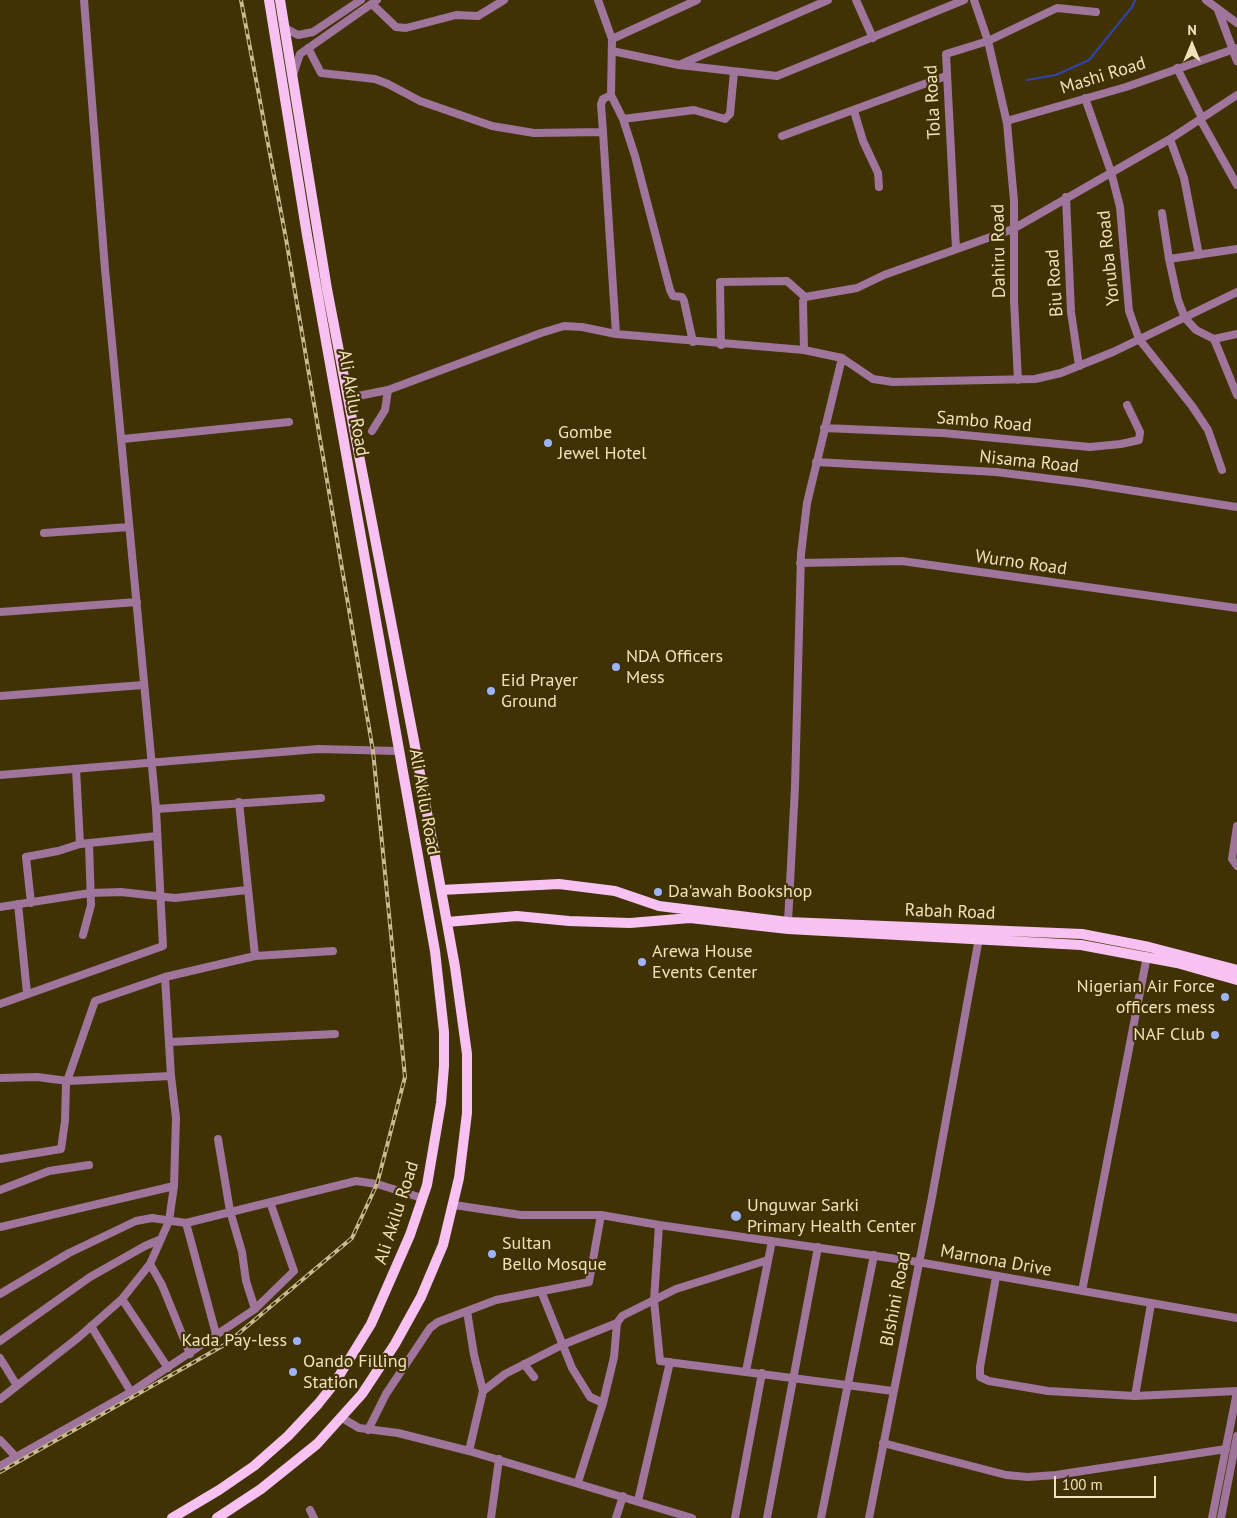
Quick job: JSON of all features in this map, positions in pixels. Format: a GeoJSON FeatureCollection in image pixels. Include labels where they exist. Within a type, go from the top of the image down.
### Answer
{"type":"FeatureCollection","features":[{"type":"Feature","properties":{"kind":"main road","name":"Ali Akilu Road"},"geometry":{"type":"LineString","coordinates":[[172,1518],[219,1490],[254,1466],[288,1436],[321,1401],[371,1324],[392,1278],[427,1185],[441,1103],[444,1032],[435,951],[307,235],[269,0]]}},
{"type":"Feature","properties":{"kind":"main road","name":"Ali Akilu Road"},"geometry":{"type":"LineString","coordinates":[[217,1518],[261,1490],[290,1468],[342,1418],[380,1368],[410,1320],[433,1272],[454,1205],[464,1141],[468,1080],[464,1020],[447,922],[318,233],[280,0]]}},
{"type":"Feature","properties":{"kind":"main road"},"geometry":{"type":"LineString","coordinates":[[307,235],[318,233]]}},
{"type":"Feature","properties":{"kind":"main road","name":"Rabah Road"},"geometry":{"type":"LineString","coordinates":[[441,890],[506,885],[559,884],[615,891],[659,906],[788,922],[1082,934],[1149,947],[1237,970]]}},
{"type":"Feature","properties":{"kind":"main road","name":"Rabah Road"},"geometry":{"type":"LineString","coordinates":[[447,922],[517,916],[569,921],[630,923],[690,918],[788,929],[1081,945],[1147,956],[1237,980]]}},
{"type":"Feature","properties":{"kind":"street"},"geometry":{"type":"LineString","coordinates":[[0,1004],[163,946],[156,809],[105,269],[84,0]]}},
{"type":"Feature","properties":{"kind":"street"},"geometry":{"type":"LineString","coordinates":[[285,28],[298,35],[313,32],[361,0]]}},
{"type":"Feature","properties":{"kind":"street"},"geometry":{"type":"LineString","coordinates":[[293,74],[300,54],[375,2],[396,27],[406,28],[456,14],[478,16],[504,0]]}},
{"type":"Feature","properties":{"kind":"street"},"geometry":{"type":"LineString","coordinates":[[598,0],[612,40],[611,95],[623,119],[670,290],[673,296],[682,296],[693,342]]}},
{"type":"Feature","properties":{"kind":"street"},"geometry":{"type":"LineString","coordinates":[[612,40],[697,0]]}},
{"type":"Feature","properties":{"kind":"street"},"geometry":{"type":"LineString","coordinates":[[679,65],[828,0]]}},
{"type":"Feature","properties":{"kind":"street"},"geometry":{"type":"LineString","coordinates":[[856,0],[872,38]]}},
{"type":"Feature","properties":{"kind":"street"},"geometry":{"type":"LineString","coordinates":[[612,51],[679,65],[776,76],[964,0]]}},
{"type":"Feature","properties":{"kind":"street","name":"Dahiru Road"},"geometry":{"type":"LineString","coordinates":[[974,0],[988,41],[1008,123],[1014,201],[1013,229],[1018,380]]}},
{"type":"Feature","properties":{"kind":"street"},"geometry":{"type":"LineString","coordinates":[[1206,0],[1237,23]]}},
{"type":"Feature","properties":{"kind":"street","name":"Tola Road"},"geometry":{"type":"LineString","coordinates":[[956,249],[946,54],[988,41],[1057,8],[1096,12]]}},
{"type":"Feature","properties":{"kind":"street"},"geometry":{"type":"LineString","coordinates":[[1218,10],[1235,49],[1237,61]]}},
{"type":"Feature","properties":{"kind":"street"},"geometry":{"type":"LineString","coordinates":[[308,48],[320,73],[375,79],[420,101],[492,126],[534,133],[603,132]]}},
{"type":"Feature","properties":{"kind":"street","name":"Mashi Road"},"geometry":{"type":"LineString","coordinates":[[1008,123],[1010,120],[1126,87],[1235,49]]}},
{"type":"Feature","properties":{"kind":"street"},"geometry":{"type":"LineString","coordinates":[[1177,68],[1201,119],[1237,185]]}},
{"type":"Feature","properties":{"kind":"street"},"geometry":{"type":"LineString","coordinates":[[623,119],[694,110],[725,119],[730,114],[734,72]]}},
{"type":"Feature","properties":{"kind":"street"},"geometry":{"type":"LineString","coordinates":[[782,136],[946,76]]}},
{"type":"Feature","properties":{"kind":"street"},"geometry":{"type":"LineString","coordinates":[[611,95],[603,99],[601,104],[616,334]]}},
{"type":"Feature","properties":{"kind":"street"},"geometry":{"type":"LineString","coordinates":[[721,345],[720,282],[787,281],[805,296],[857,288],[884,275],[1013,229],[1170,139],[1237,95]]}},
{"type":"Feature","properties":{"kind":"street","name":"Yoruba Road"},"geometry":{"type":"LineString","coordinates":[[1085,98],[1111,172],[1120,207],[1130,311],[1139,339]]}},
{"type":"Feature","properties":{"kind":"street"},"geometry":{"type":"LineString","coordinates":[[854,111],[863,141],[878,173],[879,187]]}},
{"type":"Feature","properties":{"kind":"street"},"geometry":{"type":"LineString","coordinates":[[1170,139],[1184,178],[1199,255]]}},
{"type":"Feature","properties":{"kind":"street","name":"Biu Road"},"geometry":{"type":"LineString","coordinates":[[1066,197],[1071,312],[1079,366]]}},
{"type":"Feature","properties":{"kind":"street"},"geometry":{"type":"LineString","coordinates":[[1162,213],[1168,260],[1178,300],[1185,318],[1196,330],[1214,339],[1237,334]]}},
{"type":"Feature","properties":{"kind":"street"},"geometry":{"type":"LineString","coordinates":[[1168,260],[1237,249]]}},
{"type":"Feature","properties":{"kind":"street"},"geometry":{"type":"LineString","coordinates":[[348,398],[388,390],[540,333],[564,326],[582,327],[616,334],[721,345],[804,350],[842,358],[873,379],[893,382],[1018,380],[1052,375],[1079,366],[1237,292]]}},
{"type":"Feature","properties":{"kind":"street"},"geometry":{"type":"LineString","coordinates":[[804,350],[802,301],[805,296]]}},
{"type":"Feature","properties":{"kind":"street"},"geometry":{"type":"LineString","coordinates":[[1139,339],[1186,398],[1208,430],[1222,470]]}},
{"type":"Feature","properties":{"kind":"street"},"geometry":{"type":"LineString","coordinates":[[1214,339],[1237,395]]}},
{"type":"Feature","properties":{"kind":"street"},"geometry":{"type":"LineString","coordinates":[[788,922],[795,787],[800,563],[807,503],[842,358]]}},
{"type":"Feature","properties":{"kind":"street"},"geometry":{"type":"LineString","coordinates":[[372,431],[385,410],[388,390]]}},
{"type":"Feature","properties":{"kind":"street","name":"Sambo Road"},"geometry":{"type":"LineString","coordinates":[[824,428],[943,433],[1090,447],[1139,440],[1140,438],[1127,405]]}},
{"type":"Feature","properties":{"kind":"street"},"geometry":{"type":"LineString","coordinates":[[122,439],[289,422]]}},
{"type":"Feature","properties":{"kind":"street","name":"Nisama Road"},"geometry":{"type":"LineString","coordinates":[[816,462],[996,472],[1084,483],[1237,507]]}},
{"type":"Feature","properties":{"kind":"street"},"geometry":{"type":"LineString","coordinates":[[44,533],[129,527]]}},
{"type":"Feature","properties":{"kind":"street","name":"Wurno Road"},"geometry":{"type":"LineString","coordinates":[[800,563],[902,561],[1237,608]]}},
{"type":"Feature","properties":{"kind":"street"},"geometry":{"type":"LineString","coordinates":[[0,612],[137,602]]}},
{"type":"Feature","properties":{"kind":"street"},"geometry":{"type":"LineString","coordinates":[[0,696],[143,685]]}},
{"type":"Feature","properties":{"kind":"street"},"geometry":{"type":"LineString","coordinates":[[0,775],[318,749],[398,751]]}},
{"type":"Feature","properties":{"kind":"street"},"geometry":{"type":"LineString","coordinates":[[76,769],[80,844]]}},
{"type":"Feature","properties":{"kind":"street"},"geometry":{"type":"LineString","coordinates":[[156,809],[321,798]]}},
{"type":"Feature","properties":{"kind":"street"},"geometry":{"type":"LineString","coordinates":[[239,802],[255,956]]}},
{"type":"Feature","properties":{"kind":"street"},"geometry":{"type":"LineString","coordinates":[[1237,826],[1232,859],[1237,866]]}},
{"type":"Feature","properties":{"kind":"street"},"geometry":{"type":"LineString","coordinates":[[30,903],[26,857],[58,851],[80,844],[158,836]]}},
{"type":"Feature","properties":{"kind":"street"},"geometry":{"type":"LineString","coordinates":[[82,935],[90,912],[89,843]]}},
{"type":"Feature","properties":{"kind":"street"},"geometry":{"type":"LineString","coordinates":[[0,907],[90,894],[121,892],[175,898],[247,890]]}},
{"type":"Feature","properties":{"kind":"street"},"geometry":{"type":"LineString","coordinates":[[18,904],[27,993]]}},
{"type":"Feature","properties":{"kind":"street","name":"BIshini Road"},"geometry":{"type":"LineString","coordinates":[[869,1518],[979,938]]}},
{"type":"Feature","properties":{"kind":"street"},"geometry":{"type":"LineString","coordinates":[[0,1160],[59,1150],[62,1146],[68,1081],[94,1001],[165,977],[255,956],[334,952]]}},
{"type":"Feature","properties":{"kind":"street"},"geometry":{"type":"LineString","coordinates":[[1082,1291],[1147,956]]}},
{"type":"Feature","properties":{"kind":"street"},"geometry":{"type":"LineString","coordinates":[[0,1399],[122,1299],[150,1264],[169,1220],[174,1186],[176,1118],[171,1076],[165,977]]}},
{"type":"Feature","properties":{"kind":"street"},"geometry":{"type":"LineString","coordinates":[[170,1042],[335,1034]]}},
{"type":"Feature","properties":{"kind":"street"},"geometry":{"type":"LineString","coordinates":[[0,1078],[37,1077],[68,1081],[171,1076]]}},
{"type":"Feature","properties":{"kind":"street"},"geometry":{"type":"LineString","coordinates":[[218,1139],[230,1211],[242,1252],[246,1281],[256,1310]]}},
{"type":"Feature","properties":{"kind":"street"},"geometry":{"type":"LineString","coordinates":[[0,1190],[49,1171],[89,1165]]}},
{"type":"Feature","properties":{"kind":"street"},"geometry":{"type":"LineString","coordinates":[[0,1294],[69,1253],[136,1221],[152,1218],[186,1223],[356,1180],[377,1184],[422,1198]]}},
{"type":"Feature","properties":{"kind":"street"},"geometry":{"type":"LineString","coordinates":[[0,1227],[174,1186]]}},
{"type":"Feature","properties":{"kind":"street"},"geometry":{"type":"LineString","coordinates":[[0,1466],[131,1392],[190,1354],[216,1334],[256,1310],[294,1271],[270,1202]]}},
{"type":"Feature","properties":{"kind":"street","name":"Marnona Drive"},"geometry":{"type":"LineString","coordinates":[[454,1205],[521,1215],[601,1215],[659,1226],[918,1262],[1237,1318]]}},
{"type":"Feature","properties":{"kind":"street"},"geometry":{"type":"LineString","coordinates":[[368,1430],[386,1394],[430,1328],[438,1322],[496,1300],[589,1282],[601,1215]]}},
{"type":"Feature","properties":{"kind":"street"},"geometry":{"type":"LineString","coordinates":[[186,1223],[216,1334]]}},
{"type":"Feature","properties":{"kind":"street"},"geometry":{"type":"LineString","coordinates":[[659,1226],[654,1300],[660,1361],[792,1376],[893,1391]]}},
{"type":"Feature","properties":{"kind":"street"},"geometry":{"type":"LineString","coordinates":[[0,1341],[90,1278],[145,1246],[160,1240]]}},
{"type":"Feature","properties":{"kind":"street"},"geometry":{"type":"LineString","coordinates":[[746,1371],[772,1241]]}},
{"type":"Feature","properties":{"kind":"street"},"geometry":{"type":"LineString","coordinates":[[767,1518],[792,1376],[818,1248]]}},
{"type":"Feature","properties":{"kind":"street"},"geometry":{"type":"LineString","coordinates":[[821,1518],[874,1255]]}},
{"type":"Feature","properties":{"kind":"street"},"geometry":{"type":"LineString","coordinates":[[578,1482],[614,1357],[617,1323],[622,1316],[676,1289],[768,1260]]}},
{"type":"Feature","properties":{"kind":"street"},"geometry":{"type":"LineString","coordinates":[[150,1264],[162,1285],[190,1354]]}},
{"type":"Feature","properties":{"kind":"street"},"geometry":{"type":"LineString","coordinates":[[996,1277],[980,1367],[980,1377],[989,1382],[1048,1391],[1135,1396],[1237,1392],[1226,1449],[1221,1518]]}},
{"type":"Feature","properties":{"kind":"street"},"geometry":{"type":"LineString","coordinates":[[541,1291],[572,1368],[590,1397],[602,1403]]}},
{"type":"Feature","properties":{"kind":"street"},"geometry":{"type":"LineString","coordinates":[[122,1299],[168,1368]]}},
{"type":"Feature","properties":{"kind":"street"},"geometry":{"type":"LineString","coordinates":[[1135,1396],[1151,1304]]}},
{"type":"Feature","properties":{"kind":"street"},"geometry":{"type":"LineString","coordinates":[[467,1311],[474,1355],[483,1391],[469,1451]]}},
{"type":"Feature","properties":{"kind":"street"},"geometry":{"type":"LineString","coordinates":[[483,1391],[505,1374],[562,1344],[617,1323]]}},
{"type":"Feature","properties":{"kind":"street"},"geometry":{"type":"LineString","coordinates":[[91,1326],[131,1392]]}},
{"type":"Feature","properties":{"kind":"street"},"geometry":{"type":"LineString","coordinates":[[0,1358],[16,1384]]}},
{"type":"Feature","properties":{"kind":"street"},"geometry":{"type":"LineString","coordinates":[[638,1501],[670,1362]]}},
{"type":"Feature","properties":{"kind":"street"},"geometry":{"type":"LineString","coordinates":[[524,1364],[534,1376]]}},
{"type":"Feature","properties":{"kind":"street"},"geometry":{"type":"LineString","coordinates":[[735,1518],[762,1373]]}},
{"type":"Feature","properties":{"kind":"street"},"geometry":{"type":"LineString","coordinates":[[342,1418],[350,1425],[368,1430],[398,1433],[469,1451],[578,1482],[692,1518]]}},
{"type":"Feature","properties":{"kind":"street"},"geometry":{"type":"LineString","coordinates":[[0,1440],[16,1458]]}},
{"type":"Feature","properties":{"kind":"street"},"geometry":{"type":"LineString","coordinates":[[1212,1518],[1237,1440]]}},
{"type":"Feature","properties":{"kind":"street"},"geometry":{"type":"LineString","coordinates":[[883,1444],[1006,1475],[1028,1477],[1056,1475],[1226,1449]]}},
{"type":"Feature","properties":{"kind":"street"},"geometry":{"type":"LineString","coordinates":[[492,1518],[499,1460]]}},
{"type":"Feature","properties":{"kind":"street"},"geometry":{"type":"LineString","coordinates":[[1224,1480],[1237,1482]]}},
{"type":"Feature","properties":{"kind":"street"},"geometry":{"type":"LineString","coordinates":[[616,1518],[623,1496]]}},
{"type":"Feature","properties":{"kind":"street"},"geometry":{"type":"LineString","coordinates":[[310,1510],[314,1518]]}},
{"type":"Feature","properties":{"kind":"waterway"},"geometry":{"type":"LineString","coordinates":[[1027,80],[1056,75],[1089,60],[1132,7],[1135,0]]}},
{"type":"Feature","properties":{"kind":"railway"},"geometry":{"type":"LineString","coordinates":[[0,1472],[226,1344],[352,1238],[377,1184],[405,1077],[373,751],[286,239],[241,0]]}},
{"type":"Feature","properties":{"kind":"place","name":"Gombe Jewel Hotel"},"geometry":{"type":"Point","coordinates":[548,443]}},
{"type":"Feature","properties":{"kind":"place","name":"NDA Officers Mess"},"geometry":{"type":"Point","coordinates":[616,667]}},
{"type":"Feature","properties":{"kind":"place","name":"Eid Prayer Ground"},"geometry":{"type":"Point","coordinates":[491,691]}},
{"type":"Feature","properties":{"kind":"place","name":"Da'awah Bookshop"},"geometry":{"type":"Point","coordinates":[658,892]}},
{"type":"Feature","properties":{"kind":"place","name":"Arewa House Events Center"},"geometry":{"type":"Point","coordinates":[642,962]}},
{"type":"Feature","properties":{"kind":"place","name":"Nigerian Air Force officers mess"},"geometry":{"type":"Point","coordinates":[1225,997]}},
{"type":"Feature","properties":{"kind":"place","name":"NAF Club"},"geometry":{"type":"Point","coordinates":[1215,1035]}},
{"type":"Feature","properties":{"kind":"place","name":"Unguwar Sarki Primary Health Center"},"geometry":{"type":"Point","coordinates":[736,1216]}},
{"type":"Feature","properties":{"kind":"place","name":"Sultan Bello Mosque"},"geometry":{"type":"Point","coordinates":[492,1254]}},
{"type":"Feature","properties":{"kind":"place","name":"Kada Pay-less"},"geometry":{"type":"Point","coordinates":[297,1341]}},
{"type":"Feature","properties":{"kind":"place","name":"Oando Filling Station"},"geometry":{"type":"Point","coordinates":[293,1372]}}]}
